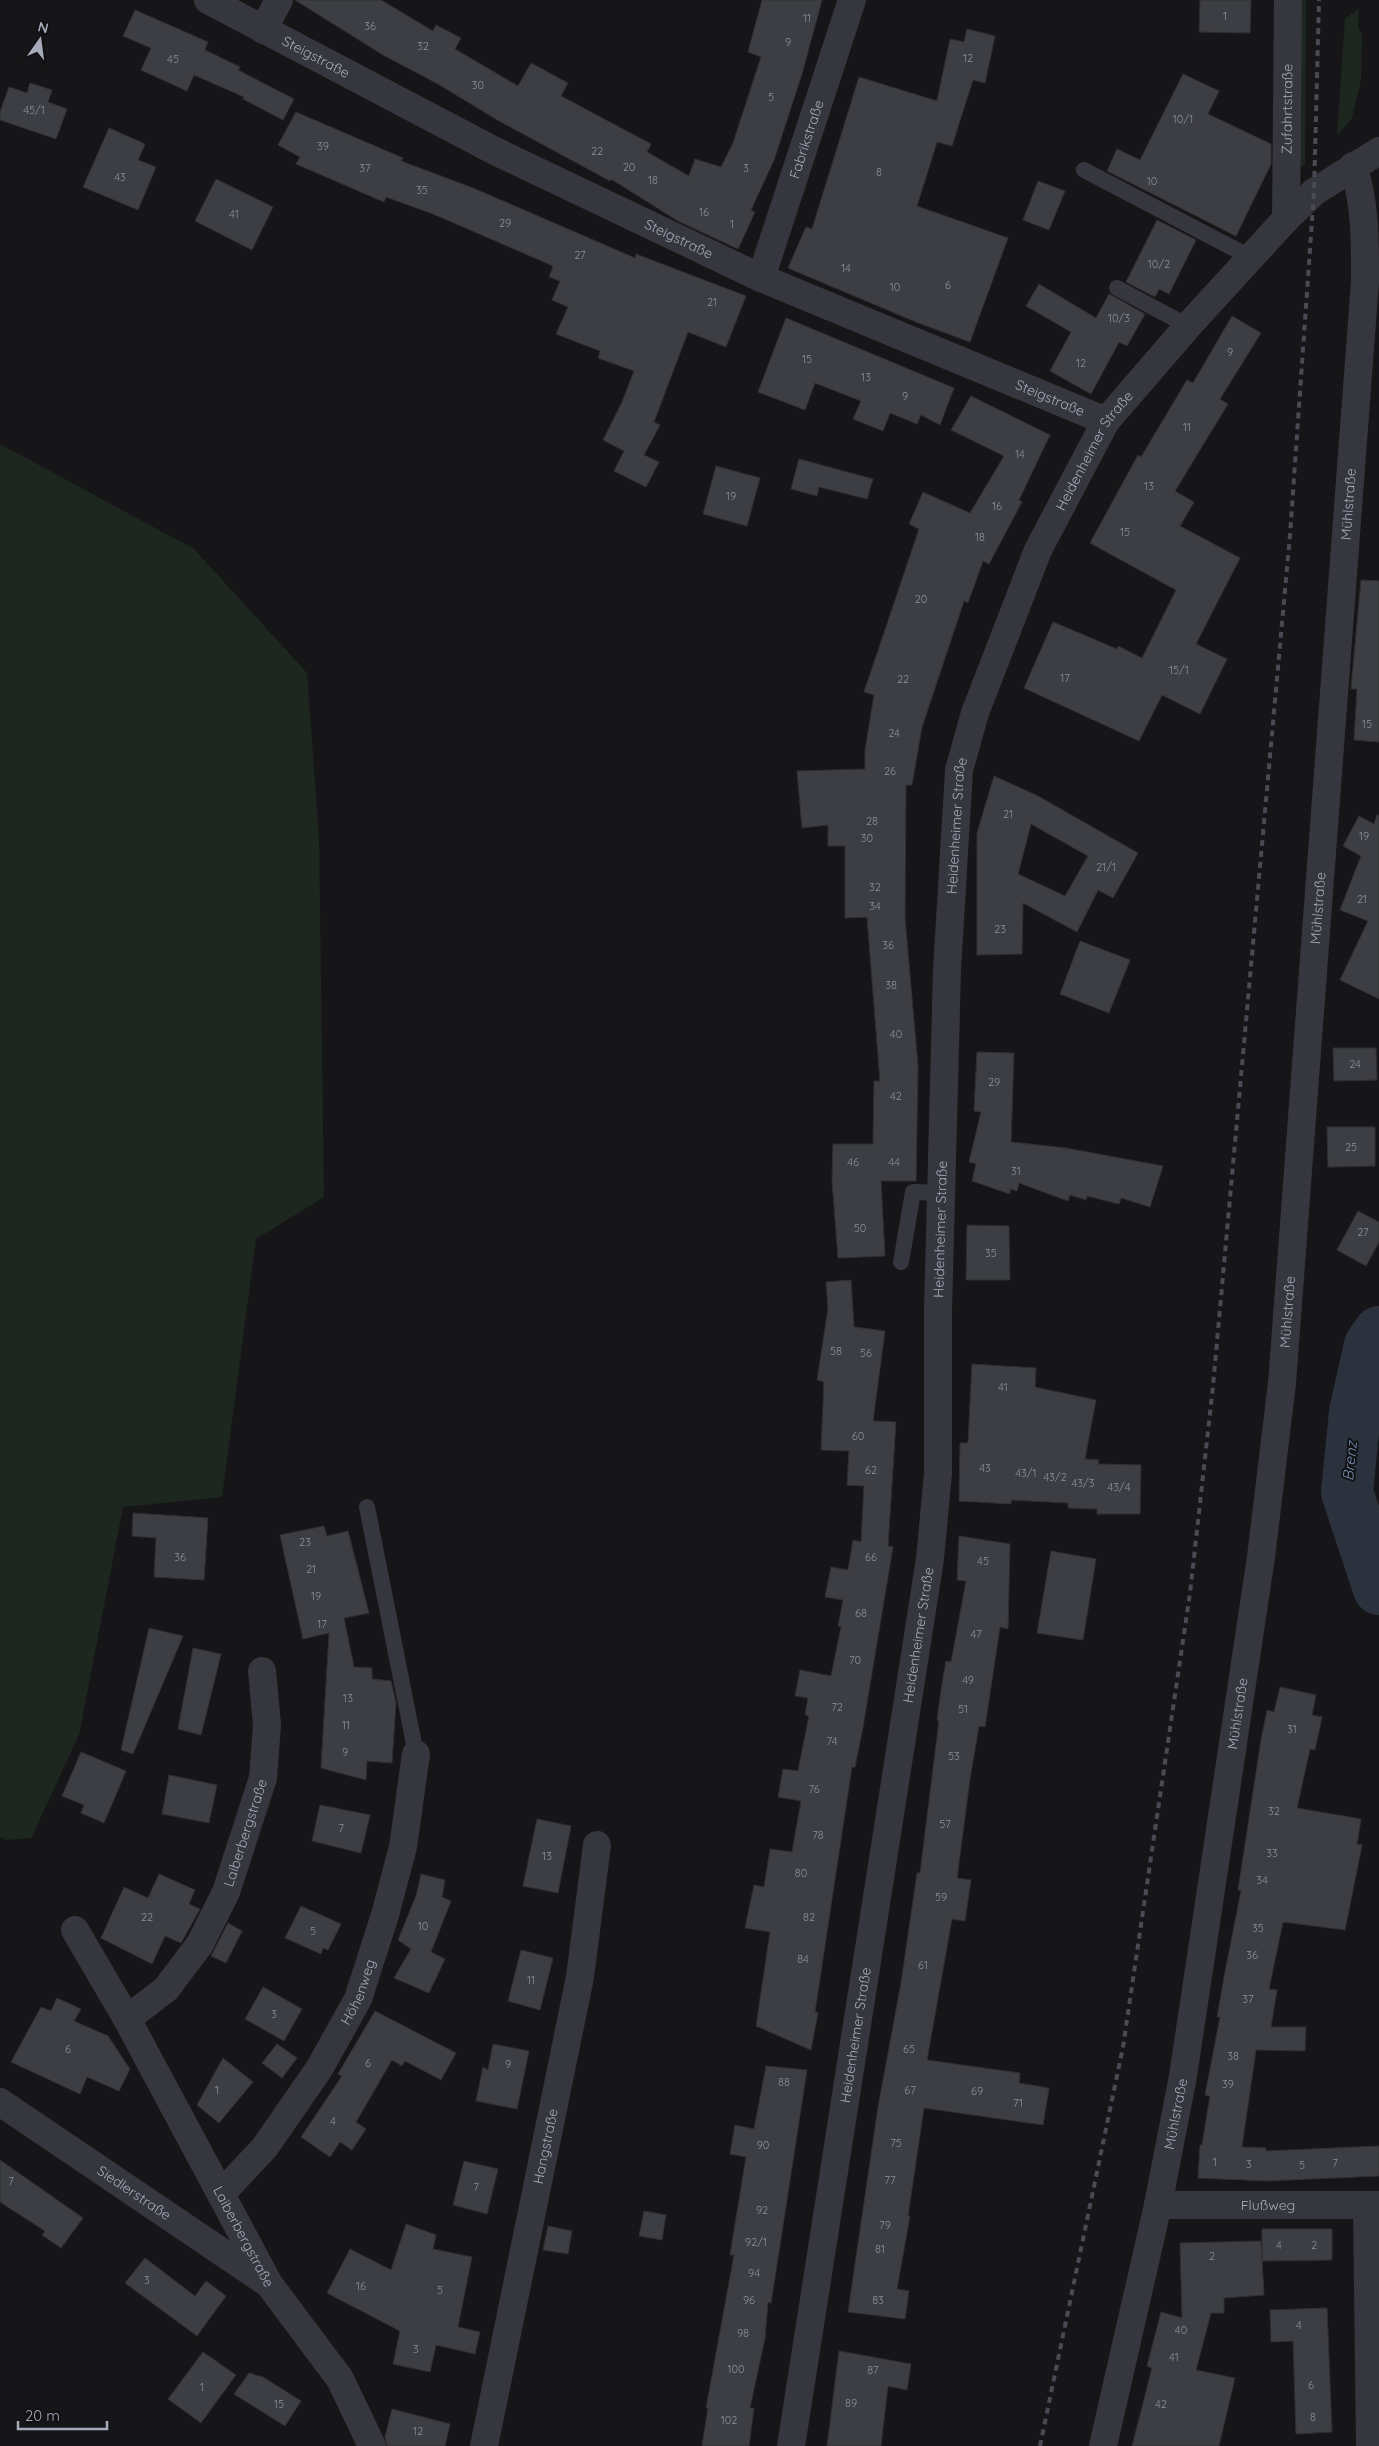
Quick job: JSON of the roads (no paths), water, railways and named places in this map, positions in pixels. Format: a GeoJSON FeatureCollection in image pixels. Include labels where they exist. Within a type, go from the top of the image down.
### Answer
{"type":"FeatureCollection","features":[{"type":"Feature","properties":{"kind":"street","name":"Steigstraße"},"geometry":{"type":"LineString","coordinates":[[208,0],[493,150],[761,278],[1106,421]]}},
{"type":"Feature","properties":{"kind":"street"},"geometry":{"type":"LineString","coordinates":[[263,30],[279,0]]}},
{"type":"Feature","properties":{"kind":"street","name":"Fabrikstraße"},"geometry":{"type":"LineString","coordinates":[[761,278],[852,0]]}},
{"type":"Feature","properties":{"kind":"street","name":"Zufahrtstraße"},"geometry":{"type":"LineString","coordinates":[[1286,219],[1288,0]]}},
{"type":"Feature","properties":{"kind":"street","name":"Heidenheimer Straße"},"geometry":{"type":"LineString","coordinates":[[791,2446],[930,1559],[938,1473],[941,1193],[947,970],[959,770],[975,713],[1038,550],[1106,421],[1188,326],[1286,219],[1314,192],[1379,151]]}},
{"type":"Feature","properties":{"kind":"street","name":"Mühlstraße"},"geometry":{"type":"LineString","coordinates":[[1103,2446],[1158,2205],[1183,2076],[1257,1586],[1282,1383],[1372,283],[1361,189],[1353,166]]}},
{"type":"Feature","properties":{"kind":"street","name":"Laiberbergstraße"},"geometry":{"type":"LineString","coordinates":[[127,2019],[166,1989],[200,1944],[226,1892],[263,1778],[267,1725],[262,1671]]}},
{"type":"Feature","properties":{"kind":"street","name":"Höhenweg"},"geometry":{"type":"LineString","coordinates":[[222,2194],[265,2147],[319,2069],[358,1999],[385,1915],[403,1847],[416,1754]]}},
{"type":"Feature","properties":{"kind":"street","name":"Hangstraße"},"geometry":{"type":"LineString","coordinates":[[484,2446],[580,1977],[597,1844]]}},
{"type":"Feature","properties":{"kind":"street","name":"Laiberbergstraße"},"geometry":{"type":"LineString","coordinates":[[74,1930],[127,2019],[269,2284],[340,2378],[372,2446]]}},
{"type":"Feature","properties":{"kind":"street","name":"Siedlerstraße"},"geometry":{"type":"LineString","coordinates":[[0,2102],[269,2284]]}},
{"type":"Feature","properties":{"kind":"street","name":"Flußweg"},"geometry":{"type":"LineString","coordinates":[[1158,2205],[1373,2206]]}},
{"type":"Feature","properties":{"kind":"street"},"geometry":{"type":"LineString","coordinates":[[1370,2446],[1373,2206]]}},
{"type":"Feature","properties":{"kind":"lane"},"geometry":{"type":"LineString","coordinates":[[1084,170],[1250,257]]}},
{"type":"Feature","properties":{"kind":"lane"},"geometry":{"type":"LineString","coordinates":[[1117,288],[1188,326]]}},
{"type":"Feature","properties":{"kind":"lane"},"geometry":{"type":"LineString","coordinates":[[901,1262],[913,1192],[941,1193]]}},
{"type":"Feature","properties":{"kind":"lane"},"geometry":{"type":"LineString","coordinates":[[367,1507],[416,1754]]}},
{"type":"Feature","properties":{"kind":"waterway","name":"Brenz"},"geometry":{"type":"LineString","coordinates":[[1379,1332],[1370,1345],[1355,1412],[1347,1492],[1379,1589]]}},
{"type":"Feature","properties":{"kind":"railway"},"geometry":{"type":"LineString","coordinates":[[1040,2446],[1123,2047],[1190,1593],[1213,1386],[1290,535],[1314,192],[1319,0]]}}]}
